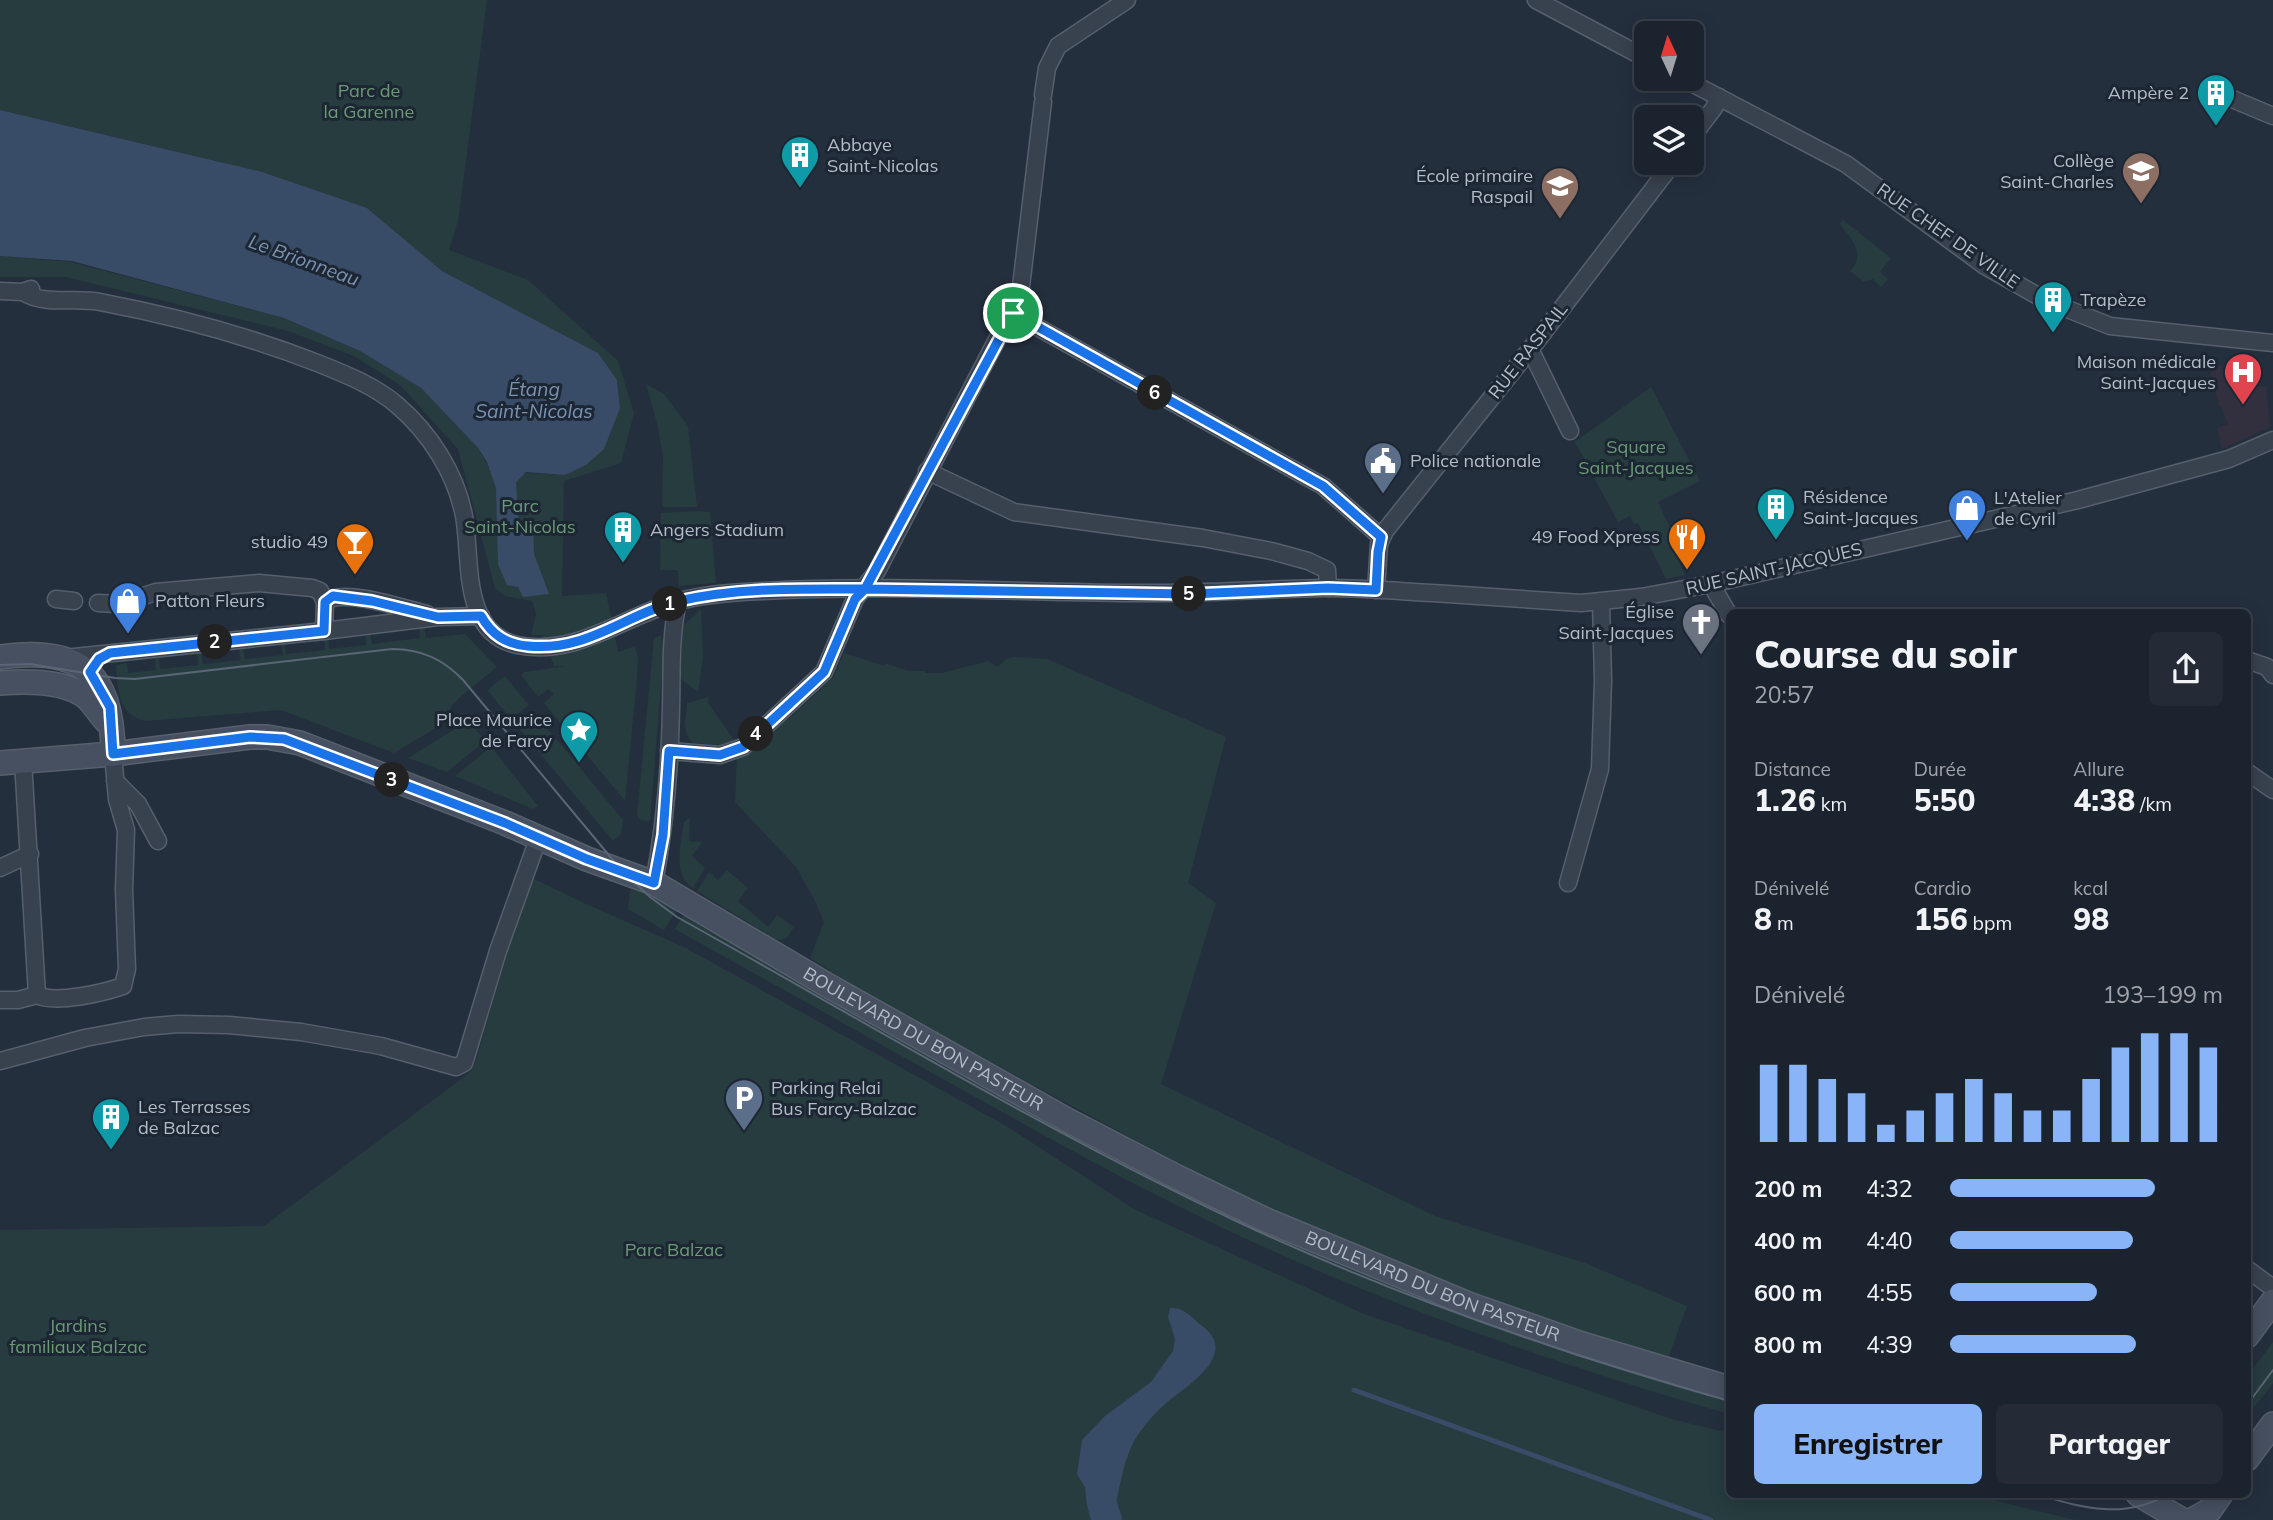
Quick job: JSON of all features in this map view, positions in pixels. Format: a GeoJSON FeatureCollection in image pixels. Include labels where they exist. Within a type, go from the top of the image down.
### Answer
{"type":"FeatureCollection","features":[{"type":"Feature","properties":{"kind":"street"},"geometry":{"type":"LineString","coordinates":[[669,751],[720,755],[743,747],[824,672],[855,599],[865,589],[1013,313],[1022,289],[1047,68],[1058,46],[1127,0]]}},
{"type":"Feature","properties":{"kind":"street"},"geometry":{"type":"LineString","coordinates":[[1536,0],[1634,52]]}},
{"type":"Feature","properties":{"kind":"street","name":"RUE CHEF DE VILLE"},"geometry":{"type":"LineString","coordinates":[[1704,89],[1846,164],[1971,257],[2045,300],[2110,326],[2273,343]]}},
{"type":"Feature","properties":{"kind":"street"},"geometry":{"type":"LineString","coordinates":[[1704,121],[1719,97]]}},
{"type":"Feature","properties":{"kind":"street"},"geometry":{"type":"LineString","coordinates":[[2230,98],[2273,116]]}},
{"type":"Feature","properties":{"kind":"street","name":"RUE RASPAIL"},"geometry":{"type":"LineString","coordinates":[[1381,537],[1664,175]]}},
{"type":"Feature","properties":{"kind":"street"},"geometry":{"type":"LineString","coordinates":[[0,291],[23,292],[32,298],[62,301],[76,298],[168,317],[267,345],[350,376],[386,396],[409,415],[432,443],[451,475],[464,516],[468,580],[481,616],[438,617],[65,657],[36,653],[0,657]]}},
{"type":"Feature","properties":{"kind":"street"},"geometry":{"type":"LineString","coordinates":[[1013,313],[1323,486],[1381,537],[1376,590]]}},
{"type":"Feature","properties":{"kind":"street"},"geometry":{"type":"LineString","coordinates":[[1530,349],[1570,431]]}},
{"type":"Feature","properties":{"kind":"street","name":"RUE SAINT-JACQUES"},"geometry":{"type":"LineString","coordinates":[[481,616],[494,634],[512,644],[556,646],[592,637],[678,601],[760,591],[865,589],[1190,594],[1328,588],[1601,602],[1711,584],[2078,500],[2229,459],[2273,440]]}},
{"type":"Feature","properties":{"kind":"street"},"geometry":{"type":"LineString","coordinates":[[927,471],[1014,512],[1203,538],[1308,561],[1327,570],[1328,588]]}},
{"type":"Feature","properties":{"kind":"street"},"geometry":{"type":"LineString","coordinates":[[98,603],[118,604],[156,592],[259,583],[312,588],[320,591],[325,602],[324,631]]}},
{"type":"Feature","properties":{"kind":"street"},"geometry":{"type":"LineString","coordinates":[[1711,584],[1726,610]]}},
{"type":"Feature","properties":{"kind":"street"},"geometry":{"type":"LineString","coordinates":[[325,602],[333,596],[342,596],[438,617]]}},
{"type":"Feature","properties":{"kind":"street"},"geometry":{"type":"LineString","coordinates":[[56,599],[74,601]]}},
{"type":"Feature","properties":{"kind":"street"},"geometry":{"type":"LineString","coordinates":[[654,883],[663,835],[669,751],[672,626],[678,601]]}},
{"type":"Feature","properties":{"kind":"street"},"geometry":{"type":"LineString","coordinates":[[1568,883],[1600,769],[1603,681],[1601,602]]}},
{"type":"Feature","properties":{"kind":"street"},"geometry":{"type":"LineString","coordinates":[[90,672],[99,659],[110,653]]}},
{"type":"Feature","properties":{"kind":"street"},"geometry":{"type":"LineString","coordinates":[[0,1000],[18,1000],[37,995],[46,999],[59,999],[108,991],[123,986],[127,969],[124,890],[126,830],[115,781],[110,707],[90,672],[65,657]]}},
{"type":"Feature","properties":{"kind":"street"},"geometry":{"type":"LineString","coordinates":[[2251,661],[2267,667],[2273,675]]}},
{"type":"Feature","properties":{"kind":"street"},"geometry":{"type":"LineString","coordinates":[[0,683],[23,681],[76,691],[92,703],[112,726]]}},
{"type":"Feature","properties":{"kind":"street","name":"BOULEVARD DU BON PASTEUR"},"geometry":{"type":"LineString","coordinates":[[11,762],[113,754],[250,737],[284,739],[654,883],[827,985],[1069,1121],[1256,1215],[1343,1254],[1471,1305],[1582,1344],[1726,1387]]}},
{"type":"Feature","properties":{"kind":"street"},"geometry":{"type":"LineString","coordinates":[[11,762],[30,854],[37,995]]}},
{"type":"Feature","properties":{"kind":"street"},"geometry":{"type":"LineString","coordinates":[[2251,775],[2273,790]]}},
{"type":"Feature","properties":{"kind":"street"},"geometry":{"type":"LineString","coordinates":[[115,781],[138,804],[158,841]]}},
{"type":"Feature","properties":{"kind":"street"},"geometry":{"type":"LineString","coordinates":[[0,1061],[85,1038],[178,1024],[258,1027],[328,1036],[381,1046],[452,1066],[464,1063],[498,950],[538,839]]}},
{"type":"Feature","properties":{"kind":"street"},"geometry":{"type":"LineString","coordinates":[[0,868],[30,854]]}},
{"type":"Feature","properties":{"kind":"street"},"geometry":{"type":"LineString","coordinates":[[2251,1272],[2273,1288]]}},
{"type":"Feature","properties":{"kind":"street"},"geometry":{"type":"LineString","coordinates":[[2251,1331],[2273,1301]]}},
{"type":"Feature","properties":{"kind":"street"},"geometry":{"type":"LineString","coordinates":[[2251,1454],[2273,1424]]}},
{"type":"Feature","properties":{"kind":"street"},"geometry":{"type":"LineString","coordinates":[[2145,1498],[2182,1520]]}},
{"type":"Feature","properties":{"kind":"street"},"geometry":{"type":"LineString","coordinates":[[2192,1520],[2210,1510],[2218,1498]]}},
{"type":"Feature","properties":{"kind":"shaded area","name":"Maison médicale Saint-Jacques"},"geometry":{"type":"Polygon","coordinates":[[[2208,363],[2222,366],[2225,376],[2236,373],[2242,393],[2266,386],[2270,427],[2222,449],[2217,428],[2228,424],[2219,406],[2208,363]]]}},
{"type":"Feature","properties":{"kind":"green space","name":"Parc de la Garenne"},"geometry":{"type":"Polygon","coordinates":[[[0,0],[487,0],[458,221],[449,250],[528,280],[618,361],[634,413],[621,463],[564,481],[562,596],[606,593],[618,652],[635,646],[638,660],[637,678],[625,801],[544,703],[554,694],[548,689],[538,697],[521,675],[524,672],[567,666],[554,666],[543,635],[531,635],[536,614],[532,601],[505,596],[495,588],[458,449],[400,385],[354,356],[288,331],[66,277],[0,277],[0,256],[71,262],[284,318],[360,351],[421,388],[478,448],[491,471],[565,475],[604,449],[620,407],[617,380],[598,353],[442,271],[367,208],[221,162],[0,110],[0,0]]]}},
{"type":"Feature","properties":{"kind":"green space"},"geometry":{"type":"Polygon","coordinates":[[[1843,220],[1891,258],[1880,272],[1888,279],[1881,287],[1873,279],[1864,282],[1850,271],[1855,265],[1857,253],[1856,247],[1840,224],[1843,220]]]}},
{"type":"Feature","properties":{"kind":"green space"},"geometry":{"type":"Polygon","coordinates":[[[646,384],[664,394],[688,426],[697,507],[662,507],[663,458],[646,384]]]}},
{"type":"Feature","properties":{"kind":"green space","name":"Square Saint-Jacques"},"geometry":{"type":"Polygon","coordinates":[[[1651,387],[1700,481],[1658,502],[1684,557],[1678,560],[1685,575],[1666,579],[1638,523],[1634,524],[1630,516],[1618,522],[1575,442],[1651,387]]]}},
{"type":"Feature","properties":{"kind":"green space"},"geometry":{"type":"Polygon","coordinates":[[[710,512],[716,583],[679,586],[678,570],[660,570],[661,513],[710,512]]]}},
{"type":"Feature","properties":{"kind":"green space"},"geometry":{"type":"Polygon","coordinates":[[[701,609],[703,658],[698,692],[681,679],[682,627],[701,609]]]}},
{"type":"Feature","properties":{"kind":"green space"},"geometry":{"type":"Polygon","coordinates":[[[424,626],[426,638],[465,634],[497,667],[451,706],[446,722],[394,753],[281,710],[146,721],[129,713],[119,692],[116,665],[127,663],[128,673],[156,670],[155,657],[159,656],[160,669],[198,665],[197,652],[201,652],[203,664],[240,660],[239,647],[243,647],[245,659],[283,655],[281,642],[284,642],[286,654],[325,650],[324,637],[328,637],[329,649],[366,645],[365,633],[370,632],[372,644],[420,638],[419,627],[424,626]]]}},
{"type":"Feature","properties":{"kind":"green space"},"geometry":{"type":"Polygon","coordinates":[[[661,635],[664,649],[650,821],[641,820],[637,815],[654,638],[661,635]]]}},
{"type":"Feature","properties":{"kind":"green space"},"geometry":{"type":"Polygon","coordinates":[[[844,653],[885,666],[885,663],[908,671],[925,673],[942,673],[989,661],[999,666],[1006,659],[1014,657],[1047,659],[1226,737],[1188,883],[1216,903],[1161,1084],[1435,1216],[1585,1263],[1687,1306],[1666,1364],[1383,1264],[1220,1186],[878,1001],[810,958],[824,922],[796,867],[735,802],[737,754],[790,718],[833,678],[844,653]]]}},
{"type":"Feature","properties":{"kind":"green space"},"geometry":{"type":"Polygon","coordinates":[[[505,676],[529,705],[511,719],[487,690],[505,676]]]}},
{"type":"Feature","properties":{"kind":"green space"},"geometry":{"type":"Polygon","coordinates":[[[709,697],[708,703],[734,740],[721,745],[694,743],[687,735],[687,703],[709,697]]]}},
{"type":"Feature","properties":{"kind":"green space"},"geometry":{"type":"Polygon","coordinates":[[[462,712],[485,741],[447,772],[408,758],[455,729],[462,712]]]}},
{"type":"Feature","properties":{"kind":"green space"},"geometry":{"type":"Polygon","coordinates":[[[534,712],[623,820],[621,834],[613,841],[517,726],[534,712]]]}},
{"type":"Feature","properties":{"kind":"green space"},"geometry":{"type":"Polygon","coordinates":[[[491,747],[538,806],[533,809],[455,776],[491,747]]]}},
{"type":"Feature","properties":{"kind":"green space"},"geometry":{"type":"Polygon","coordinates":[[[690,818],[689,841],[702,842],[692,856],[705,868],[693,888],[686,882],[680,867],[684,822],[690,818]]]}},
{"type":"Feature","properties":{"kind":"green space"},"geometry":{"type":"Polygon","coordinates":[[[727,870],[748,888],[738,901],[768,927],[777,915],[794,927],[787,938],[777,940],[697,891],[709,872],[718,880],[727,870]]]}},
{"type":"Feature","properties":{"kind":"green space","name":"Parc Balzac"},"geometry":{"type":"Polygon","coordinates":[[[530,877],[686,948],[1008,1127],[1134,1209],[1364,1314],[1675,1420],[1726,1432],[1726,1498],[1985,1498],[2075,1520],[0,1520],[0,1230],[264,1226],[468,1074],[475,1063],[530,877]]]}},
{"type":"Feature","properties":{"kind":"green space"},"geometry":{"type":"Polygon","coordinates":[[[631,886],[649,893],[676,911],[664,930],[628,909],[631,886]]]}},
{"type":"Feature","properties":{"kind":"green space"},"geometry":{"type":"Polygon","coordinates":[[[686,911],[1087,1141],[1726,1396],[1726,1413],[1586,1370],[1446,1322],[1239,1236],[1080,1155],[675,929],[686,911]]]}},
{"type":"Feature","properties":{"kind":"green space"},"geometry":{"type":"Polygon","coordinates":[[[2273,1342],[2273,1383],[2251,1412],[2251,1372],[2273,1342]]]}},
{"type":"Feature","properties":{"kind":"water","name":"Étang Saint-Nicolas"},"geometry":{"type":"Polygon","coordinates":[[[0,110],[262,172],[367,208],[442,271],[598,353],[617,380],[620,408],[604,449],[586,465],[565,475],[526,472],[516,482],[519,526],[533,525],[534,554],[549,594],[523,597],[518,587],[507,585],[498,564],[496,488],[487,462],[478,448],[421,388],[360,351],[284,318],[72,261],[0,256],[0,110]]]}},
{"type":"Feature","properties":{"kind":"water"},"geometry":{"type":"Polygon","coordinates":[[[1170,1308],[1187,1313],[1212,1336],[1215,1347],[1213,1358],[1207,1368],[1162,1407],[1140,1432],[1127,1459],[1115,1508],[1106,1507],[1089,1494],[1077,1474],[1082,1440],[1105,1416],[1151,1382],[1173,1351],[1175,1339],[1168,1317],[1170,1308]]]}},
{"type":"Feature","properties":{"kind":"waterway"},"geometry":{"type":"LineString","coordinates":[[1354,1390],[1711,1520]]}},
{"type":"Feature","properties":{"kind":"waterway","name":"Le Brionneau"},"geometry":{"type":"LineString","coordinates":[[1103,1464],[1100,1492],[1107,1520]]}},
{"type":"Feature","properties":{"kind":"tram line"},"geometry":{"type":"LineString","coordinates":[[0,665],[30,664],[135,679],[392,649],[422,653],[448,666],[463,680],[623,872],[677,917],[954,1074],[1094,1150],[1236,1221],[1356,1274],[1479,1321],[1603,1363],[1726,1400]]}},
{"type":"Feature","properties":{"kind":"tram line"},"geometry":{"type":"LineString","coordinates":[[2251,1400],[2273,1370]]}},
{"type":"Feature","properties":{"kind":"tram line"},"geometry":{"type":"LineString","coordinates":[[2049,1498],[2103,1509],[2135,1507],[2160,1498]]}},
{"type":"Feature","properties":{"kind":"place","name":"Ampère 2"},"geometry":{"type":"Point","coordinates":[2216,127]}},
{"type":"Feature","properties":{"kind":"place","name":"Abbaye Saint-Nicolas"},"geometry":{"type":"Point","coordinates":[800,189]}},
{"type":"Feature","properties":{"kind":"place","name":"Collège Saint-Charles"},"geometry":{"type":"Point","coordinates":[2141,205]}},
{"type":"Feature","properties":{"kind":"place","name":"École primaire Raspail"},"geometry":{"type":"Point","coordinates":[1560,220]}},
{"type":"Feature","properties":{"kind":"place","name":"Trapèze"},"geometry":{"type":"Point","coordinates":[2053,334]}},
{"type":"Feature","properties":{"kind":"place","name":"Maison médicale Saint-Jacques"},"geometry":{"type":"Point","coordinates":[2243,406]}},
{"type":"Feature","properties":{"kind":"place","name":"Police nationale"},"geometry":{"type":"Point","coordinates":[1383,495]}},
{"type":"Feature","properties":{"kind":"place","name":"Résidence Saint-Jacques"},"geometry":{"type":"Point","coordinates":[1776,541]}},
{"type":"Feature","properties":{"kind":"place","name":"L'Atelier de Cyril"},"geometry":{"type":"Point","coordinates":[1967,542]}},
{"type":"Feature","properties":{"kind":"place","name":"Angers Stadium"},"geometry":{"type":"Point","coordinates":[623,564]}},
{"type":"Feature","properties":{"kind":"place","name":"49 Food Xpress"},"geometry":{"type":"Point","coordinates":[1687,571]}},
{"type":"Feature","properties":{"kind":"place","name":"studio 49"},"geometry":{"type":"Point","coordinates":[355,576]}},
{"type":"Feature","properties":{"kind":"place","name":"Patton Fleurs"},"geometry":{"type":"Point","coordinates":[128,635]}},
{"type":"Feature","properties":{"kind":"place","name":"Église Saint-Jacques"},"geometry":{"type":"Point","coordinates":[1701,656]}},
{"type":"Feature","properties":{"kind":"place","name":"Place Maurice de Farcy"},"geometry":{"type":"Point","coordinates":[579,764]}},
{"type":"Feature","properties":{"kind":"place","name":"Parking Relai Bus Farcy-Balzac"},"geometry":{"type":"Point","coordinates":[744,1132]}},
{"type":"Feature","properties":{"kind":"place","name":"Les Terrasses de Balzac"},"geometry":{"type":"Point","coordinates":[111,1151]}},
{"type":"Feature","properties":{"kind":"route"},"geometry":{"type":"LineString","coordinates":[[1013,313],[865,589],[760,591],[678,601],[569,645],[544,647],[523,646],[503,640],[494,634],[481,616],[438,617],[372,601],[333,596],[325,602],[324,631],[110,653],[99,659],[90,672],[110,707],[113,754],[250,737],[284,739],[654,883],[663,835],[669,751],[712,756],[729,754],[743,747],[824,672],[855,599],[865,589],[1190,594],[1328,588],[1376,590],[1381,537],[1323,486],[1013,313]]}},
{"type":"Feature","properties":{"kind":"park label","name":"Parc Saint-Nicolas"},"geometry":{"type":"Point","coordinates":[520,516]}},
{"type":"Feature","properties":{"kind":"park label","name":"Jardins familiaux Balzac"},"geometry":{"type":"Point","coordinates":[78,1336]}}]}
